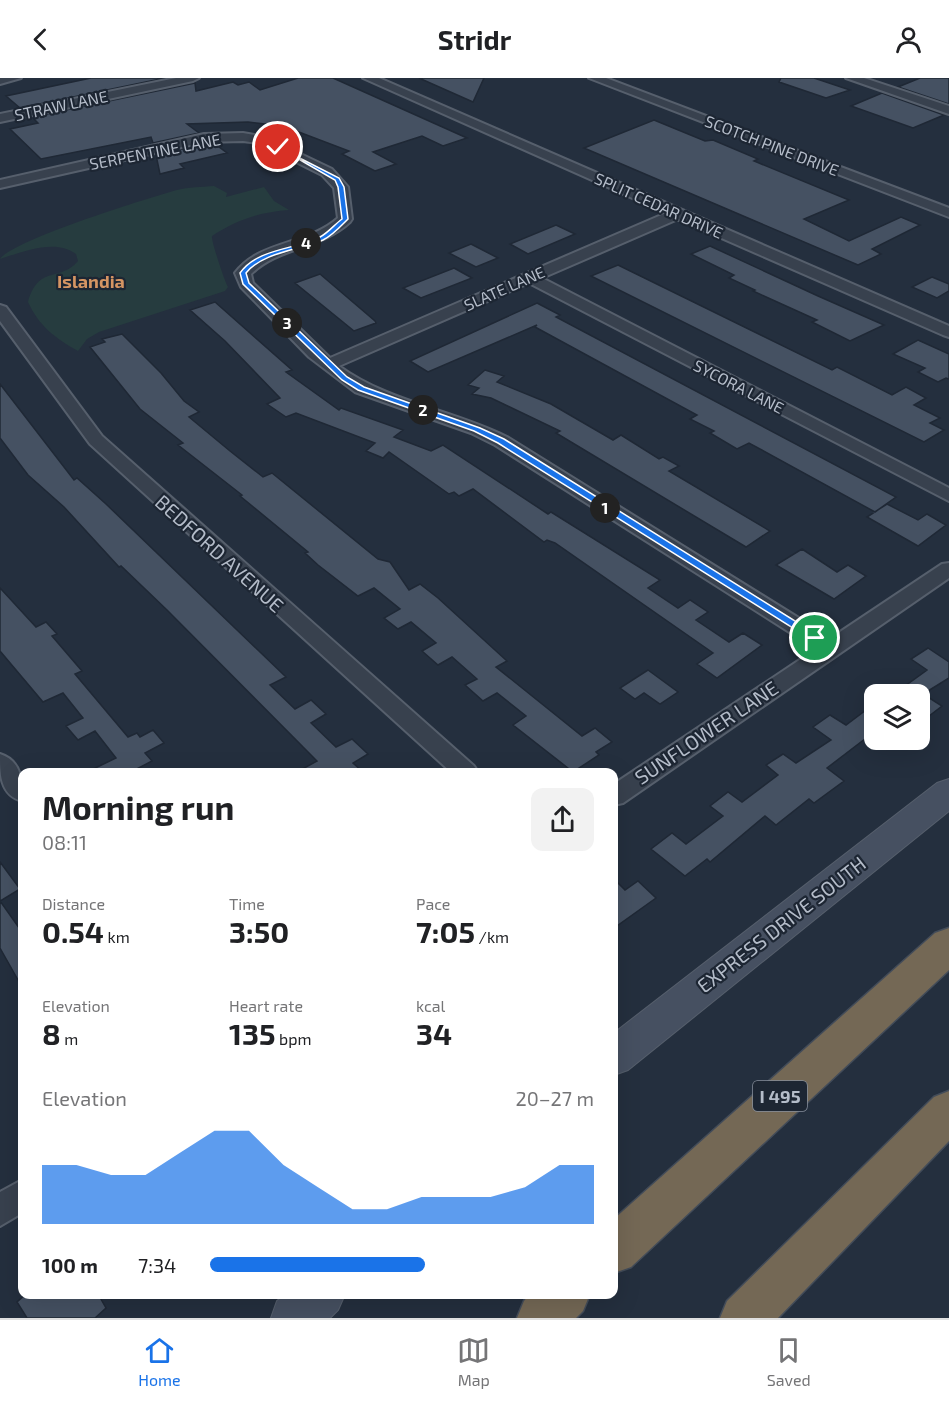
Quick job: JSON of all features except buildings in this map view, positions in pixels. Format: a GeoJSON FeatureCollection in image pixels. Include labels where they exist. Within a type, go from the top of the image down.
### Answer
{"type":"FeatureCollection","features":[{"type":"Feature","properties":{"kind":"highway","name":"I 495"},"geometry":{"type":"LineString","coordinates":[[618,1246],[949,945]]}},
{"type":"Feature","properties":{"kind":"highway"},"geometry":{"type":"LineString","coordinates":[[744,1318],[949,1111]]}},
{"type":"Feature","properties":{"kind":"highway"},"geometry":{"type":"LineString","coordinates":[[541,1318],[561,1299]]}},
{"type":"Feature","properties":{"kind":"main road","name":"EXPRESS DRIVE SOUTH"},"geometry":{"type":"LineString","coordinates":[[618,1054],[949,792]]}},
{"type":"Feature","properties":{"kind":"main road"},"geometry":{"type":"LineString","coordinates":[[294,1318],[316,1299]]}},
{"type":"Feature","properties":{"kind":"street"},"geometry":{"type":"LineString","coordinates":[[0,81],[15,78]]}},
{"type":"Feature","properties":{"kind":"street","name":"STRAW LANE"},"geometry":{"type":"LineString","coordinates":[[0,118],[194,78]]}},
{"type":"Feature","properties":{"kind":"street","name":"SPLIT CEDAR DRIVE"},"geometry":{"type":"LineString","coordinates":[[369,78],[949,332]]}},
{"type":"Feature","properties":{"kind":"street","name":"SCOTCH PINE DRIVE"},"geometry":{"type":"LineString","coordinates":[[595,78],[949,213]]}},
{"type":"Feature","properties":{"kind":"street"},"geometry":{"type":"LineString","coordinates":[[852,78],[949,110]]}},
{"type":"Feature","properties":{"kind":"street","name":"SERPENTINE LANE"},"geometry":{"type":"LineString","coordinates":[[0,184],[204,138],[223,136],[261,140],[327,172],[341,187],[345,219],[323,238],[261,258],[243,273],[246,284],[329,364],[344,378],[361,388],[477,429],[501,441],[831,648]]}},
{"type":"Feature","properties":{"kind":"street","name":"SLATE LANE"},"geometry":{"type":"LineString","coordinates":[[329,364],[678,213]]}},
{"type":"Feature","properties":{"kind":"street","name":"SYCORA LANE"},"geometry":{"type":"LineString","coordinates":[[529,277],[949,495]]}},
{"type":"Feature","properties":{"kind":"street","name":"BEDFORD AVENUE"},"geometry":{"type":"LineString","coordinates":[[3,320],[96,440],[462,768]]}},
{"type":"Feature","properties":{"kind":"street","name":"SUNFLOWER LANE"},"geometry":{"type":"LineString","coordinates":[[618,793],[949,569]]}},
{"type":"Feature","properties":{"kind":"street"},"geometry":{"type":"LineString","coordinates":[[0,763],[18,787]]}},
{"type":"Feature","properties":{"kind":"street"},"geometry":{"type":"LineString","coordinates":[[0,1210],[18,1198]]}},
{"type":"Feature","properties":{"kind":"green space"},"geometry":{"type":"Polygon","coordinates":[[[214,186],[227,193],[226,197],[264,187],[274,201],[289,210],[249,218],[230,225],[212,236],[228,287],[225,291],[99,332],[87,339],[78,351],[48,331],[28,302],[33,290],[44,278],[71,268],[78,261],[76,254],[68,249],[49,247],[28,250],[0,259],[29,241],[112,210],[177,190],[214,186]]]}},
{"type":"Feature","properties":{"kind":"district","name":"Islandia"},"geometry":{"type":"Point","coordinates":[91,281]}},
{"type":"Feature","properties":{"kind":"route"},"geometry":{"type":"LineString","coordinates":[[278,147],[337,179],[341,187],[345,219],[323,238],[261,258],[243,273],[246,284],[344,378],[361,388],[477,429],[501,441],[815,638]]}}]}
